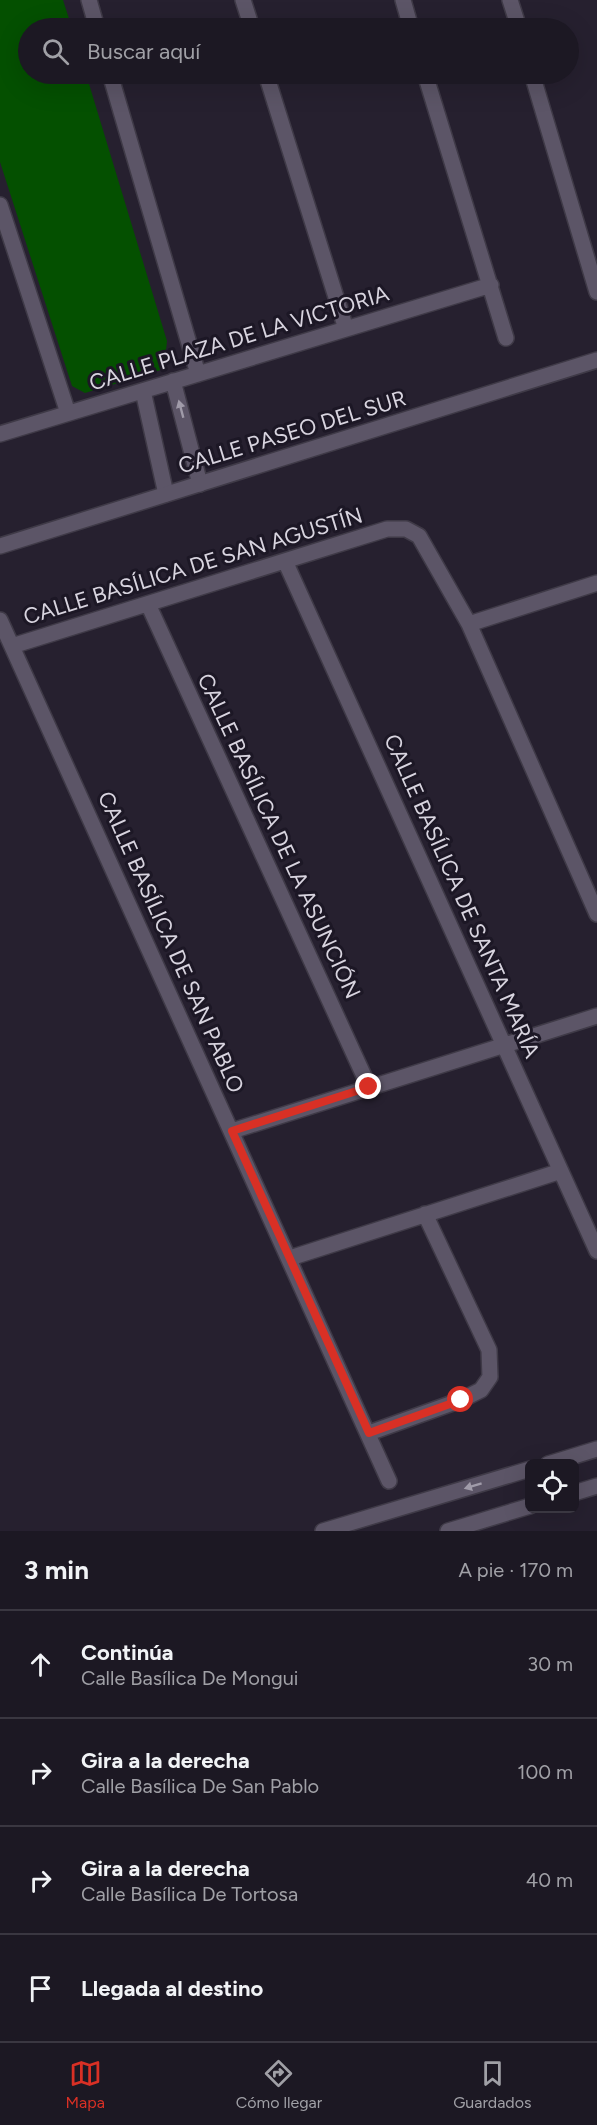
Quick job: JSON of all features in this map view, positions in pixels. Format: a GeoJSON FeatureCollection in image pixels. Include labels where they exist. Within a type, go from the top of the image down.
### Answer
{"type":"FeatureCollection","features":[{"type":"Feature","properties":{"kind":"street"},"geometry":{"type":"LineString","coordinates":[[88,0],[94,18]]}},
{"type":"Feature","properties":{"kind":"street"},"geometry":{"type":"LineString","coordinates":[[243,0],[249,18]]}},
{"type":"Feature","properties":{"kind":"street"},"geometry":{"type":"LineString","coordinates":[[403,0],[408,18]]}},
{"type":"Feature","properties":{"kind":"street"},"geometry":{"type":"LineString","coordinates":[[510,0],[516,18]]}},
{"type":"Feature","properties":{"kind":"street"},"geometry":{"type":"LineString","coordinates":[[113,84],[198,374]]}},
{"type":"Feature","properties":{"kind":"street"},"geometry":{"type":"LineString","coordinates":[[269,84],[346,329]]}},
{"type":"Feature","properties":{"kind":"street"},"geometry":{"type":"LineString","coordinates":[[428,84],[506,339]]}},
{"type":"Feature","properties":{"kind":"street"},"geometry":{"type":"LineString","coordinates":[[535,84],[597,292]]}},
{"type":"Feature","properties":{"kind":"street"},"geometry":{"type":"LineString","coordinates":[[0,205],[68,413]]}},
{"type":"Feature","properties":{"kind":"street","name":"CALLE PLAZA DE LA VICTORIA"},"geometry":{"type":"LineString","coordinates":[[0,434],[491,285]]}},
{"type":"Feature","properties":{"kind":"street","name":"CALLE PASEO DEL SUR"},"geometry":{"type":"LineString","coordinates":[[0,546],[597,360]]}},
{"type":"Feature","properties":{"kind":"street"},"geometry":{"type":"LineString","coordinates":[[173,381],[200,484]]}},
{"type":"Feature","properties":{"kind":"street"},"geometry":{"type":"LineString","coordinates":[[143,391],[166,494]]}},
{"type":"Feature","properties":{"kind":"street","name":"CALLE BASÍLICA DE SAN AGUSTÍN"},"geometry":{"type":"LineString","coordinates":[[12,646],[387,530],[406,529],[419,536],[469,624]]}},
{"type":"Feature","properties":{"kind":"street","name":"CALLE BASÍLICA DE SANTA MARÍA"},"geometry":{"type":"LineString","coordinates":[[285,561],[506,1045],[597,1251]]}},
{"type":"Feature","properties":{"kind":"street"},"geometry":{"type":"LineString","coordinates":[[597,583],[469,624],[597,914]]}},
{"type":"Feature","properties":{"kind":"street","name":"CALLE BASÍLICA DE LA ASUNCIÓN"},"geometry":{"type":"LineString","coordinates":[[148,604],[369,1087]]}},
{"type":"Feature","properties":{"kind":"street","name":"CALLE BASÍLICA DE SAN PABLO"},"geometry":{"type":"LineString","coordinates":[[0,620],[369,1433],[388,1480]]}},
{"type":"Feature","properties":{"kind":"street"},"geometry":{"type":"LineString","coordinates":[[232,1131],[597,1016]]}},
{"type":"Feature","properties":{"kind":"street"},"geometry":{"type":"LineString","coordinates":[[290,1258],[561,1171]]}},
{"type":"Feature","properties":{"kind":"street"},"geometry":{"type":"LineString","coordinates":[[369,1433],[461,1400],[481,1390],[490,1377],[489,1350],[425,1214]]}},
{"type":"Feature","properties":{"kind":"street"},"geometry":{"type":"LineString","coordinates":[[564,1459],[597,1449]]}},
{"type":"Feature","properties":{"kind":"street"},"geometry":{"type":"LineString","coordinates":[[323,1531],[525,1470]]}},
{"type":"Feature","properties":{"kind":"street"},"geometry":{"type":"LineString","coordinates":[[579,1491],[597,1486]]}},
{"type":"Feature","properties":{"kind":"street"},"geometry":{"type":"LineString","coordinates":[[448,1531],[525,1508]]}},
{"type":"Feature","properties":{"kind":"green space"},"geometry":{"type":"Polygon","coordinates":[[[0,0],[63,0],[69,18],[18,18],[18,84],[89,84],[167,341],[164,369],[85,393],[72,386],[0,162],[0,0]]]}},
{"type":"Feature","properties":{"kind":"route"},"geometry":{"type":"LineString","coordinates":[[369,1087],[232,1131],[369,1433],[461,1400]]}}]}
